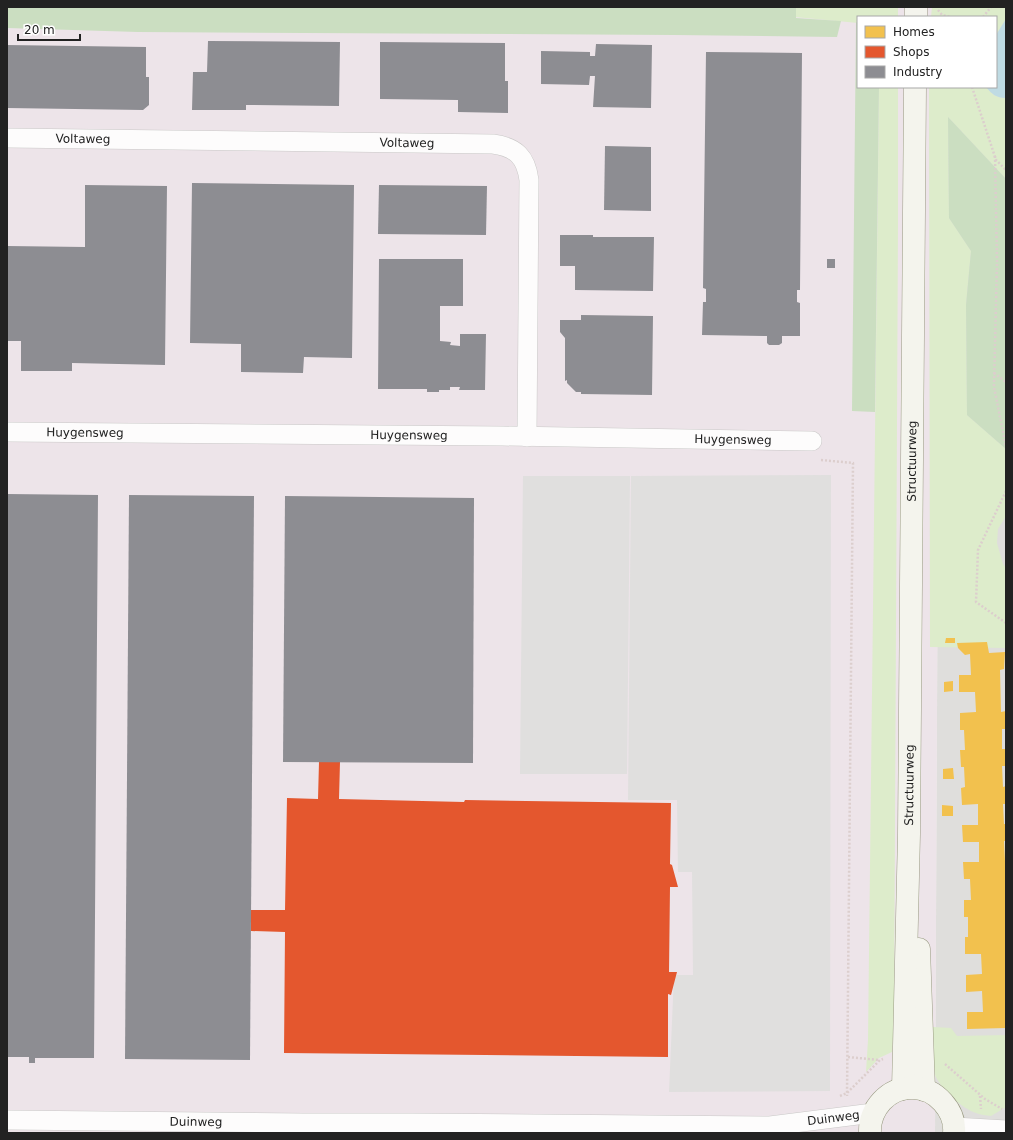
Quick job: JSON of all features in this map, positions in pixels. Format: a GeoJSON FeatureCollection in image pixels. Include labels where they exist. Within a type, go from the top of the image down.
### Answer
{"type":"FeatureCollection","features":[{"type":"Feature","properties":{"kind":"main road","name":"Structuurweg"},"geometry":{"type":"LineString","coordinates":[[913,1089],[909,834],[915,88]]}},
{"type":"Feature","properties":{"kind":"main road"},"geometry":{"type":"LineString","coordinates":[[871,1123],[880,1102],[890,1094],[913,1089],[939,1097],[950,1111],[954,1130]]}},
{"type":"Feature","properties":{"kind":"street","name":"Voltaweg"},"geometry":{"type":"LineString","coordinates":[[7,138],[493,144],[505,145],[515,150],[523,158],[528,169],[530,180],[527,437]]}},
{"type":"Feature","properties":{"kind":"street","name":"Huygensweg"},"geometry":{"type":"LineString","coordinates":[[7,432],[812,441]]}},
{"type":"Feature","properties":{"kind":"street","name":"Duinweg"},"geometry":{"type":"LineString","coordinates":[[7,1120],[303,1124],[411,1128],[770,1126],[847,1116],[871,1123]]}},
{"type":"Feature","properties":{"kind":"street","name":"Duinweg"},"geometry":{"type":"LineString","coordinates":[[770,1126],[814,1133]]}},
{"type":"Feature","properties":{"kind":"street"},"geometry":{"type":"LineString","coordinates":[[954,1130],[1006,1130]]}},
{"type":"Feature","properties":{"kind":"path"},"geometry":{"type":"LineString","coordinates":[[935,7],[942,15],[946,16]]}},
{"type":"Feature","properties":{"kind":"path"},"geometry":{"type":"LineString","coordinates":[[984,16],[991,7]]}},
{"type":"Feature","properties":{"kind":"path"},"geometry":{"type":"LineString","coordinates":[[972,88],[996,160],[1006,170]]}},
{"type":"Feature","properties":{"kind":"path"},"geometry":{"type":"LineString","coordinates":[[995,156],[997,261],[994,386],[1006,447]]}},
{"type":"Feature","properties":{"kind":"path"},"geometry":{"type":"LineString","coordinates":[[994,373],[1006,382]]}},
{"type":"Feature","properties":{"kind":"path"},"geometry":{"type":"LineString","coordinates":[[812,441],[815,459],[853,463],[847,1116]]}},
{"type":"Feature","properties":{"kind":"path"},"geometry":{"type":"LineString","coordinates":[[1006,491],[978,550],[976,602],[1006,623]]}},
{"type":"Feature","properties":{"kind":"path"},"geometry":{"type":"LineString","coordinates":[[848,1057],[880,1060]]}},
{"type":"Feature","properties":{"kind":"shaded area"},"geometry":{"type":"Polygon","coordinates":[[[7,7],[941,7],[941,16],[857,16],[857,88],[940,88],[935,1133],[7,1133],[7,7]]]}},
{"type":"Feature","properties":{"kind":"shaded area"},"geometry":{"type":"Polygon","coordinates":[[[1006,7],[1006,1133],[935,1133],[940,88],[997,88],[997,16],[1006,7]]]}},
{"type":"Feature","properties":{"kind":"shaded area"},"geometry":{"type":"Polygon","coordinates":[[[831,475],[830,1091],[669,1092],[674,975],[693,975],[692,872],[678,872],[677,800],[628,800],[631,476],[831,475]]]}},
{"type":"Feature","properties":{"kind":"shaded area"},"geometry":{"type":"Polygon","coordinates":[[[523,476],[630,476],[627,774],[520,774],[523,476]]]}},
{"type":"Feature","properties":{"kind":"green space"},"geometry":{"type":"Polygon","coordinates":[[[7,7],[796,7],[796,18],[841,21],[837,37],[138,32],[7,28],[7,7]]]}},
{"type":"Feature","properties":{"kind":"green space"},"geometry":{"type":"Polygon","coordinates":[[[796,7],[898,7],[898,16],[857,16],[857,23],[795,17],[796,7]]]}},
{"type":"Feature","properties":{"kind":"green space"},"geometry":{"type":"Polygon","coordinates":[[[932,7],[1006,7],[1006,19],[997,33],[997,16],[931,16],[932,7]]]}},
{"type":"Feature","properties":{"kind":"green space"},"geometry":{"type":"Polygon","coordinates":[[[856,22],[857,88],[879,88],[875,412],[852,411],[856,22]]]}},
{"type":"Feature","properties":{"kind":"green space"},"geometry":{"type":"Polygon","coordinates":[[[879,88],[898,88],[894,1024],[892,1052],[879,1058],[866,1072],[868,1040],[879,88]]]}},
{"type":"Feature","properties":{"kind":"green space"},"geometry":{"type":"Polygon","coordinates":[[[929,88],[987,88],[994,95],[1006,98],[1006,179],[948,117],[949,218],[971,251],[966,305],[967,415],[1006,449],[1006,516],[998,529],[997,543],[1003,564],[1006,568],[1006,648],[930,647],[929,88]]]}},
{"type":"Feature","properties":{"kind":"green space"},"geometry":{"type":"Polygon","coordinates":[[[948,117],[1006,179],[1006,449],[967,415],[966,305],[971,251],[949,218],[948,117]]]}},
{"type":"Feature","properties":{"kind":"green space"},"geometry":{"type":"Polygon","coordinates":[[[933,1027],[951,1028],[957,1036],[1006,1035],[1006,1107],[991,1116],[978,1114],[959,1103],[944,1089],[937,1079],[933,1067],[933,1027]]]}},
{"type":"Feature","properties":{"kind":"water"},"geometry":{"type":"Polygon","coordinates":[[[1006,19],[1006,98],[994,95],[987,88],[997,88],[997,33],[1006,19]]]}},
{"type":"Feature","properties":{"kind":"building: Homes"},"geometry":{"type":"Polygon","coordinates":[[[946,638],[955,638],[955,643],[945,643],[946,638]]]}},
{"type":"Feature","properties":{"kind":"building: Homes"},"geometry":{"type":"Polygon","coordinates":[[[987,642],[989,653],[1005,652],[1004,669],[1000,670],[1001,712],[1006,711],[1005,729],[1002,729],[1002,749],[1006,749],[1006,766],[1002,766],[1003,787],[1006,786],[1006,804],[1003,804],[1004,824],[1006,824],[1006,841],[1004,841],[1006,861],[1006,1028],[967,1029],[967,1012],[983,1012],[982,991],[966,992],[966,975],[982,974],[981,954],[965,954],[965,937],[968,937],[968,917],[964,917],[964,900],[971,900],[970,879],[964,879],[963,862],[979,862],[979,842],[963,842],[962,825],[978,825],[978,804],[962,805],[961,788],[965,787],[964,767],[961,767],[960,750],[965,750],[964,730],[960,730],[960,713],[976,712],[975,692],[959,692],[959,675],[971,675],[970,654],[965,655],[958,648],[957,643],[987,642]]]}},
{"type":"Feature","properties":{"kind":"building: Homes"},"geometry":{"type":"Polygon","coordinates":[[[953,681],[953,691],[944,692],[944,682],[953,681]]]}},
{"type":"Feature","properties":{"kind":"building: Homes"},"geometry":{"type":"Polygon","coordinates":[[[953,768],[954,779],[943,779],[943,769],[953,768]]]}},
{"type":"Feature","properties":{"kind":"building: Homes"},"geometry":{"type":"Polygon","coordinates":[[[942,805],[953,806],[953,816],[942,816],[942,805]]]}},
{"type":"Feature","properties":{"kind":"building: Shops"},"geometry":{"type":"Polygon","coordinates":[[[319,762],[340,762],[339,799],[464,802],[465,800],[671,803],[670,864],[672,865],[678,887],[670,887],[669,972],[677,972],[671,995],[668,994],[668,1057],[284,1053],[285,932],[251,931],[251,910],[285,910],[287,798],[318,799],[319,762]]]}},
{"type":"Feature","properties":{"kind":"building: Industry"},"geometry":{"type":"Polygon","coordinates":[[[208,41],[340,42],[339,106],[246,105],[246,110],[192,110],[193,72],[207,72],[208,41]]]}},
{"type":"Feature","properties":{"kind":"building: Industry"},"geometry":{"type":"Polygon","coordinates":[[[380,42],[505,43],[505,81],[508,81],[508,113],[458,112],[458,100],[380,99],[380,42]]]}},
{"type":"Feature","properties":{"kind":"building: Industry"},"geometry":{"type":"Polygon","coordinates":[[[596,44],[652,45],[651,108],[593,107],[595,76],[590,76],[589,85],[541,84],[541,51],[590,52],[590,56],[595,56],[596,44]]]}},
{"type":"Feature","properties":{"kind":"building: Industry"},"geometry":{"type":"Polygon","coordinates":[[[7,45],[146,47],[146,77],[149,77],[149,105],[143,110],[7,108],[7,45]]]}},
{"type":"Feature","properties":{"kind":"building: Industry"},"geometry":{"type":"Polygon","coordinates":[[[706,52],[802,53],[800,290],[797,290],[797,302],[800,303],[800,336],[782,336],[782,343],[779,345],[769,345],[767,343],[767,336],[702,335],[703,302],[706,302],[706,289],[703,288],[706,52]]]}},
{"type":"Feature","properties":{"kind":"building: Industry"},"geometry":{"type":"Polygon","coordinates":[[[605,146],[651,147],[651,211],[604,210],[605,146]]]}},
{"type":"Feature","properties":{"kind":"building: Industry"},"geometry":{"type":"Polygon","coordinates":[[[192,183],[354,185],[352,358],[304,357],[303,373],[241,372],[241,344],[190,343],[192,183]]]}},
{"type":"Feature","properties":{"kind":"building: Industry"},"geometry":{"type":"Polygon","coordinates":[[[85,185],[167,186],[165,365],[72,363],[72,371],[21,371],[21,341],[7,341],[7,246],[85,247],[85,185]]]}},
{"type":"Feature","properties":{"kind":"building: Industry"},"geometry":{"type":"Polygon","coordinates":[[[379,185],[487,186],[486,235],[378,234],[379,185]]]}},
{"type":"Feature","properties":{"kind":"building: Industry"},"geometry":{"type":"Polygon","coordinates":[[[560,235],[593,235],[593,237],[654,237],[653,291],[575,290],[575,266],[560,266],[560,235]]]}},
{"type":"Feature","properties":{"kind":"building: Industry"},"geometry":{"type":"Polygon","coordinates":[[[379,259],[463,259],[463,306],[440,306],[440,341],[451,342],[450,345],[460,346],[460,334],[486,334],[485,390],[459,390],[460,387],[450,387],[450,390],[439,390],[439,392],[427,392],[427,389],[378,389],[379,259]]]}},
{"type":"Feature","properties":{"kind":"building: Industry"},"geometry":{"type":"Polygon","coordinates":[[[827,259],[835,259],[835,268],[827,268],[827,259]]]}},
{"type":"Feature","properties":{"kind":"building: Industry"},"geometry":{"type":"Polygon","coordinates":[[[581,315],[653,316],[652,395],[581,394],[581,392],[576,392],[567,383],[567,380],[565,381],[565,338],[560,332],[560,320],[581,320],[581,315]]]}},
{"type":"Feature","properties":{"kind":"building: Industry"},"geometry":{"type":"Polygon","coordinates":[[[7,494],[98,495],[94,1058],[35,1058],[35,1063],[29,1063],[29,1057],[7,1057],[7,494]]]}},
{"type":"Feature","properties":{"kind":"building: Industry"},"geometry":{"type":"Polygon","coordinates":[[[129,495],[254,496],[250,1060],[125,1059],[129,495]]]}},
{"type":"Feature","properties":{"kind":"building: Industry"},"geometry":{"type":"Polygon","coordinates":[[[285,496],[474,498],[473,763],[283,762],[285,496]]]}}]}
